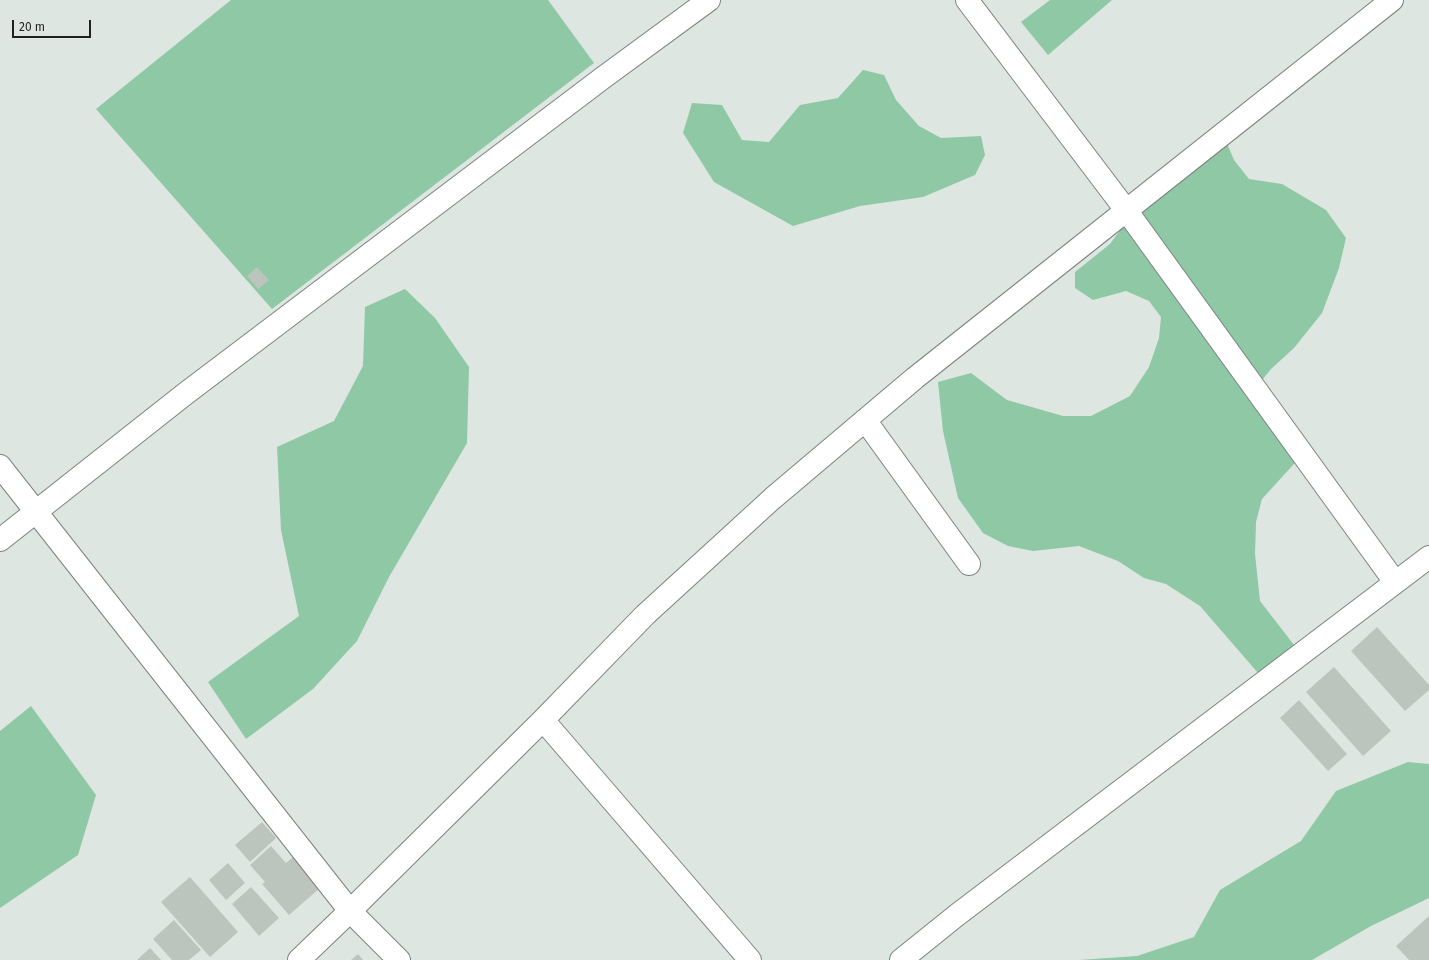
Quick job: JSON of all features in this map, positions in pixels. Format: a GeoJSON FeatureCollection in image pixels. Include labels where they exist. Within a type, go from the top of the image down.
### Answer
{"type":"FeatureCollection","features":[{"type":"Feature","properties":{"kind":"street"},"geometry":{"type":"LineString","coordinates":[[0,540],[185,394],[598,82],[710,0]]}},
{"type":"Feature","properties":{"kind":"street"},"geometry":{"type":"LineString","coordinates":[[967,0],[1126,210],[1395,582]]}},
{"type":"Feature","properties":{"kind":"street"},"geometry":{"type":"LineString","coordinates":[[299,960],[543,720],[645,614],[773,498],[915,378],[1392,0]]}},
{"type":"Feature","properties":{"kind":"street"},"geometry":{"type":"LineString","coordinates":[[865,420],[969,564]]}},
{"type":"Feature","properties":{"kind":"street"},"geometry":{"type":"LineString","coordinates":[[0,466],[350,911],[399,960]]}},
{"type":"Feature","properties":{"kind":"street"},"geometry":{"type":"LineString","coordinates":[[901,960],[957,915],[1429,557]]}},
{"type":"Feature","properties":{"kind":"street"},"geometry":{"type":"LineString","coordinates":[[543,720],[750,960]]}},
{"type":"Feature","properties":{"kind":"green space"},"geometry":{"type":"Polygon","coordinates":[[[231,0],[548,0],[594,63],[272,309],[96,109],[231,0]]]}},
{"type":"Feature","properties":{"kind":"green space"},"geometry":{"type":"Polygon","coordinates":[[[1050,0],[1112,0],[1048,55],[1021,22],[1050,0]]]}},
{"type":"Feature","properties":{"kind":"green space"},"geometry":{"type":"Polygon","coordinates":[[[863,70],[884,75],[896,100],[919,126],[941,138],[981,136],[985,155],[975,175],[923,197],[860,206],[793,226],[714,182],[683,133],[692,103],[722,105],[742,140],[769,142],[800,105],[838,98],[863,70]]]}},
{"type":"Feature","properties":{"kind":"green space"},"geometry":{"type":"Polygon","coordinates":[[[1223,134],[1234,160],[1249,179],[1282,184],[1326,210],[1346,238],[1339,268],[1322,313],[1294,348],[1271,369],[1255,389],[1303,454],[1262,499],[1256,522],[1255,554],[1260,601],[1301,654],[1265,681],[1200,606],[1166,584],[1144,578],[1118,561],[1079,546],[1033,551],[1008,546],[983,533],[958,498],[943,431],[938,382],[971,373],[1007,400],[1063,416],[1091,416],[1130,396],[1149,367],[1159,338],[1161,317],[1149,301],[1126,291],[1093,300],[1075,288],[1075,272],[1110,244],[1148,193],[1223,134]]]}},
{"type":"Feature","properties":{"kind":"green space"},"geometry":{"type":"Polygon","coordinates":[[[405,289],[435,318],[469,367],[467,443],[389,577],[357,641],[313,689],[246,739],[208,682],[299,616],[281,530],[277,447],[334,421],[363,366],[365,307],[405,289]]]}},
{"type":"Feature","properties":{"kind":"green space"},"geometry":{"type":"Polygon","coordinates":[[[31,706],[96,795],[78,855],[0,908],[0,731],[31,706]]]}},
{"type":"Feature","properties":{"kind":"green space"},"geometry":{"type":"Polygon","coordinates":[[[1408,762],[1429,764],[1429,898],[1371,926],[1312,960],[1079,960],[1137,956],[1194,937],[1220,890],[1301,841],[1336,791],[1408,762]]]}},
{"type":"Feature","properties":{"kind":"building"},"geometry":{"type":"Polygon","coordinates":[[[257,267],[269,280],[258,289],[247,276],[257,267]]]}},
{"type":"Feature","properties":{"kind":"building"},"geometry":{"type":"Polygon","coordinates":[[[1377,627],[1429,685],[1429,690],[1405,711],[1351,651],[1377,627]]]}},
{"type":"Feature","properties":{"kind":"building"},"geometry":{"type":"Polygon","coordinates":[[[1334,667],[1391,731],[1363,756],[1306,692],[1334,667]]]}},
{"type":"Feature","properties":{"kind":"building"},"geometry":{"type":"Polygon","coordinates":[[[1299,700],[1347,754],[1328,771],[1280,718],[1299,700]]]}},
{"type":"Feature","properties":{"kind":"building"},"geometry":{"type":"Polygon","coordinates":[[[262,822],[276,838],[250,862],[235,845],[262,822]]]}},
{"type":"Feature","properties":{"kind":"building"},"geometry":{"type":"Polygon","coordinates":[[[271,846],[286,863],[293,857],[320,888],[289,915],[262,884],[265,882],[250,865],[271,846]]]}},
{"type":"Feature","properties":{"kind":"building"},"geometry":{"type":"Polygon","coordinates":[[[228,863],[245,883],[226,900],[209,880],[228,863]]]}},
{"type":"Feature","properties":{"kind":"building"},"geometry":{"type":"Polygon","coordinates":[[[190,877],[238,932],[210,957],[161,902],[190,877]]]}},
{"type":"Feature","properties":{"kind":"building"},"geometry":{"type":"Polygon","coordinates":[[[251,887],[279,918],[259,936],[232,904],[251,887]]]}},
{"type":"Feature","properties":{"kind":"building"},"geometry":{"type":"Polygon","coordinates":[[[1429,916],[1429,960],[1409,960],[1396,946],[1429,916]]]}},
{"type":"Feature","properties":{"kind":"building"},"geometry":{"type":"Polygon","coordinates":[[[174,920],[201,950],[189,960],[172,960],[153,939],[174,920]]]}},
{"type":"Feature","properties":{"kind":"building"},"geometry":{"type":"Polygon","coordinates":[[[150,948],[161,960],[137,960],[150,948]]]}},
{"type":"Feature","properties":{"kind":"building"},"geometry":{"type":"Polygon","coordinates":[[[358,954],[363,960],[351,960],[358,954]]]}}]}
